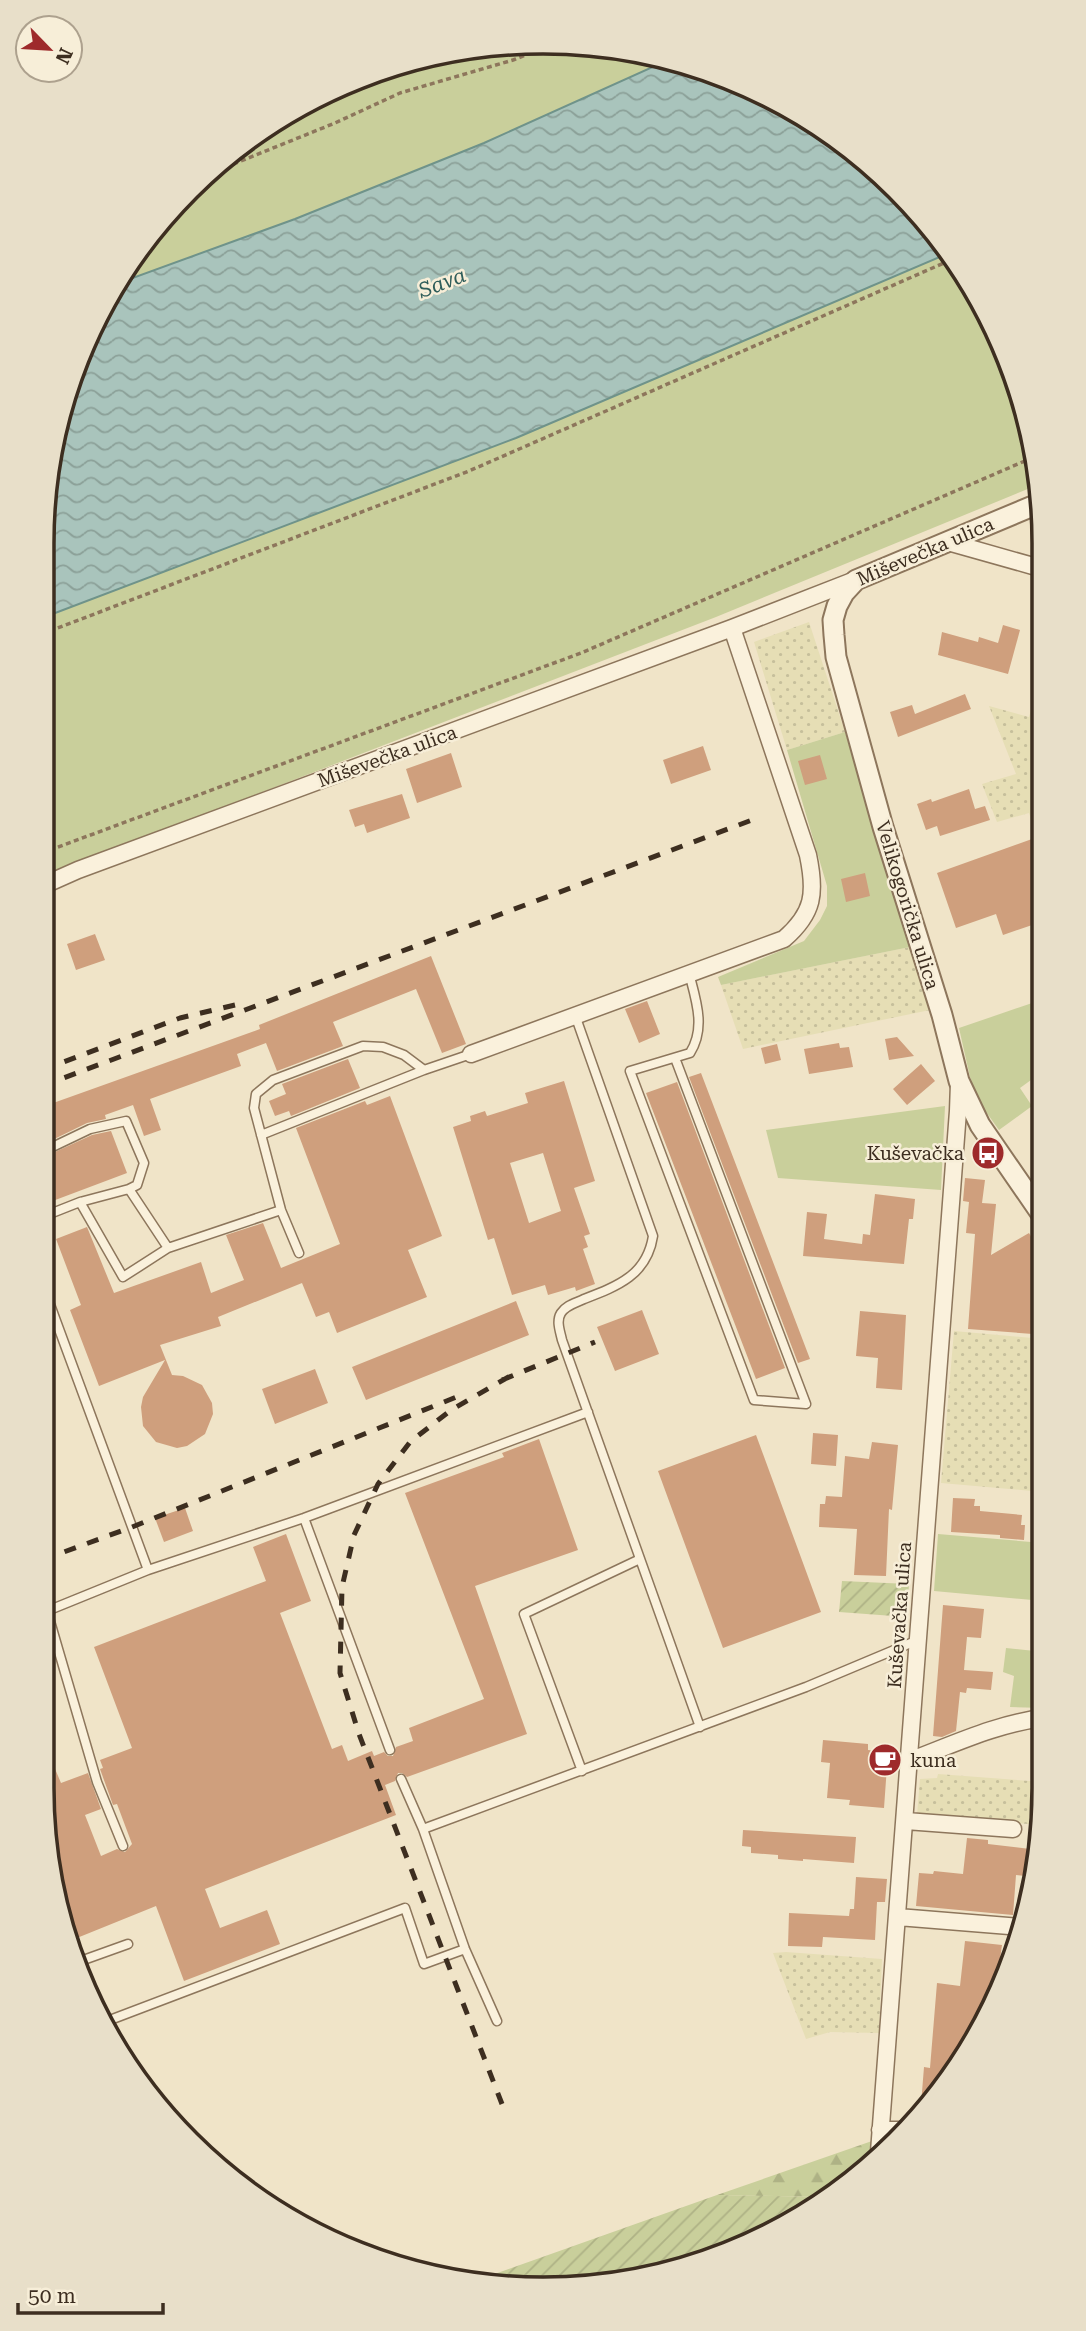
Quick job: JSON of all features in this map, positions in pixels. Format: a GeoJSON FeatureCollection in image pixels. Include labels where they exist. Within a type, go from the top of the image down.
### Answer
{"type":"FeatureCollection","features":[{"type":"Feature","properties":{"kind":"street","name":"Miševečka ulica"},"geometry":{"type":"LineString","coordinates":[[54,881],[103,860],[733,628],[1031,507]]}},
{"type":"Feature","properties":{"kind":"street"},"geometry":{"type":"LineString","coordinates":[[948,542],[1032,566]]}},
{"type":"Feature","properties":{"kind":"street","name":"Velikogorička ulica"},"geometry":{"type":"LineString","coordinates":[[856,580],[844,593],[833,620],[836,657],[883,827],[942,1015],[958,1081],[980,1125],[1032,1189]]}},
{"type":"Feature","properties":{"kind":"street"},"geometry":{"type":"LineString","coordinates":[[471,1054],[784,939],[799,926],[808,913],[813,879],[808,855],[733,628]]}},
{"type":"Feature","properties":{"kind":"street","name":"Kuševačka ulica"},"geometry":{"type":"LineString","coordinates":[[879,2142],[958,1121],[958,1081]]}},
{"type":"Feature","properties":{"kind":"street"},"geometry":{"type":"LineString","coordinates":[[909,1761],[1000,1728],[1032,1721]]}},
{"type":"Feature","properties":{"kind":"street"},"geometry":{"type":"LineString","coordinates":[[906,1821],[1013,1829]]}},
{"type":"Feature","properties":{"kind":"street"},"geometry":{"type":"LineString","coordinates":[[898,1917],[1011,1926]]}},
{"type":"Feature","properties":{"kind":"street"},"geometry":{"type":"LineString","coordinates":[[880,2130],[892,2130]]}},
{"type":"Feature","properties":{"kind":"lane"},"geometry":{"type":"LineString","coordinates":[[676,1058],[806,1404],[754,1400],[630,1071],[690,1053],[698,1035],[697,1004],[689,974]]}},
{"type":"Feature","properties":{"kind":"lane"},"geometry":{"type":"LineString","coordinates":[[575,1015],[653,1236],[648,1258],[639,1269],[619,1283],[569,1305],[561,1312],[558,1322],[562,1340],[700,1727]]}},
{"type":"Feature","properties":{"kind":"lane"},"geometry":{"type":"LineString","coordinates":[[299,1253],[281,1210],[254,1108],[256,1094],[274,1080],[363,1046],[383,1047],[404,1055],[425,1070]]}},
{"type":"Feature","properties":{"kind":"lane"},"geometry":{"type":"LineString","coordinates":[[261,1135],[471,1054]]}},
{"type":"Feature","properties":{"kind":"lane"},"geometry":{"type":"LineString","coordinates":[[54,1146],[90,1129],[126,1121],[144,1163],[137,1185],[54,1212]]}},
{"type":"Feature","properties":{"kind":"lane"},"geometry":{"type":"LineString","coordinates":[[129,1189],[168,1248]]}},
{"type":"Feature","properties":{"kind":"lane"},"geometry":{"type":"LineString","coordinates":[[80,1202],[123,1277],[168,1248],[281,1210]]}},
{"type":"Feature","properties":{"kind":"lane"},"geometry":{"type":"LineString","coordinates":[[54,1315],[148,1570]]}},
{"type":"Feature","properties":{"kind":"lane"},"geometry":{"type":"LineString","coordinates":[[54,1607],[148,1570],[304,1518],[588,1412]]}},
{"type":"Feature","properties":{"kind":"lane"},"geometry":{"type":"LineString","coordinates":[[304,1518],[390,1750]]}},
{"type":"Feature","properties":{"kind":"lane"},"geometry":{"type":"LineString","coordinates":[[582,1771],[524,1614],[640,1559]]}},
{"type":"Feature","properties":{"kind":"lane"},"geometry":{"type":"LineString","coordinates":[[423,1829],[806,1687],[918,1640]]}},
{"type":"Feature","properties":{"kind":"lane"},"geometry":{"type":"LineString","coordinates":[[54,1641],[97,1782],[123,1846]]}},
{"type":"Feature","properties":{"kind":"lane"},"geometry":{"type":"LineString","coordinates":[[401,1779],[423,1829],[464,1949],[497,2021]]}},
{"type":"Feature","properties":{"kind":"lane"},"geometry":{"type":"LineString","coordinates":[[113,2019],[405,1908],[424,1964],[464,1949]]}},
{"type":"Feature","properties":{"kind":"lane"},"geometry":{"type":"LineString","coordinates":[[85,1959],[128,1944]]}},
{"type":"Feature","properties":{"kind":"path"},"geometry":{"type":"LineString","coordinates":[[236,163],[400,93],[527,55]]}},
{"type":"Feature","properties":{"kind":"path"},"geometry":{"type":"LineString","coordinates":[[54,629],[469,471],[944,263]]}},
{"type":"Feature","properties":{"kind":"path"},"geometry":{"type":"LineString","coordinates":[[54,849],[581,653],[1025,461]]}},
{"type":"Feature","properties":{"kind":"shaded area"},"geometry":{"type":"Polygon","coordinates":[[[809,622],[845,732],[787,750],[754,642],[809,622]]]}},
{"type":"Feature","properties":{"kind":"shaded area"},"geometry":{"type":"Polygon","coordinates":[[[989,706],[1029,717],[1032,706],[1032,822],[1029,813],[997,822],[982,784],[1016,774],[989,706]]]}},
{"type":"Feature","properties":{"kind":"shaded area"},"geometry":{"type":"Polygon","coordinates":[[[910,947],[930,1010],[743,1049],[721,985],[910,947]]]}},
{"type":"Feature","properties":{"kind":"shaded area"},"geometry":{"type":"Polygon","coordinates":[[[954,1331],[1032,1338],[1032,1491],[941,1483],[954,1331]]]}},
{"type":"Feature","properties":{"kind":"shaded area"},"geometry":{"type":"Polygon","coordinates":[[[938,1774],[1032,1781],[1031,1824],[917,1815],[920,1779],[937,1778],[938,1774]]]}},
{"type":"Feature","properties":{"kind":"shaded area"},"geometry":{"type":"Polygon","coordinates":[[[773,1953],[882,1959],[879,2033],[830,2032],[806,2039],[773,1953]]]}},
{"type":"Feature","properties":{"kind":"green space"},"geometry":{"type":"Polygon","coordinates":[[[511,55],[575,55],[652,67],[484,143],[295,219],[133,278],[155,245],[197,197],[245,155],[299,120],[356,91],[417,71],[479,58],[511,55]]]}},
{"type":"Feature","properties":{"kind":"green space"},"geometry":{"type":"Polygon","coordinates":[[[939,257],[966,299],[995,356],[1015,417],[1029,489],[716,617],[54,872],[54,613],[516,438],[939,257]]]}},
{"type":"Feature","properties":{"kind":"green space"},"geometry":{"type":"Polygon","coordinates":[[[845,732],[910,947],[721,985],[718,977],[804,941],[827,906],[827,886],[787,750],[845,732]]]}},
{"type":"Feature","properties":{"kind":"green space"},"geometry":{"type":"Polygon","coordinates":[[[1032,1003],[1032,1079],[1020,1088],[1032,1106],[999,1130],[979,1102],[970,1077],[959,1028],[1032,1003]]]}},
{"type":"Feature","properties":{"kind":"green space"},"geometry":{"type":"Polygon","coordinates":[[[945,1106],[941,1190],[778,1178],[766,1130],[945,1106]]]}},
{"type":"Feature","properties":{"kind":"green space"},"geometry":{"type":"Polygon","coordinates":[[[938,1534],[1032,1542],[1032,1600],[934,1591],[938,1534]]]}},
{"type":"Feature","properties":{"kind":"green space"},"geometry":{"type":"Polygon","coordinates":[[[842,1581],[909,1584],[907,1617],[839,1612],[842,1581]]]}},
{"type":"Feature","properties":{"kind":"green space"},"geometry":{"type":"Polygon","coordinates":[[[1006,1648],[1032,1651],[1032,1708],[1010,1707],[1014,1676],[1003,1672],[1006,1648]]]}},
{"type":"Feature","properties":{"kind":"green space"},"geometry":{"type":"Polygon","coordinates":[[[872,2141],[872,2149],[841,2176],[810,2197],[717,2195],[872,2141]]]}},
{"type":"Feature","properties":{"kind":"green space"},"geometry":{"type":"Polygon","coordinates":[[[717,2195],[810,2197],[730,2240],[669,2260],[607,2273],[575,2276],[494,2274],[717,2195]]]}},
{"type":"Feature","properties":{"kind":"water","name":"Sava"},"geometry":{"type":"Polygon","coordinates":[[[652,67],[669,71],[730,91],[815,137],[841,155],[889,197],[939,257],[516,438],[54,613],[55,511],[58,479],[71,417],[91,356],[133,278],[295,219],[484,143],[652,67]]]}},
{"type":"Feature","properties":{"kind":"building"},"geometry":{"type":"Polygon","coordinates":[[[1003,625],[1020,630],[1008,674],[938,655],[942,632],[978,642],[979,637],[998,643],[1003,625]]]}},
{"type":"Feature","properties":{"kind":"building"},"geometry":{"type":"Polygon","coordinates":[[[965,694],[971,709],[898,737],[890,712],[912,705],[915,714],[965,694]]]}},
{"type":"Feature","properties":{"kind":"building"},"geometry":{"type":"Polygon","coordinates":[[[703,746],[711,770],[671,784],[663,760],[703,746]]]}},
{"type":"Feature","properties":{"kind":"building"},"geometry":{"type":"Polygon","coordinates":[[[451,753],[462,787],[417,803],[406,769],[451,753]]]}},
{"type":"Feature","properties":{"kind":"building"},"geometry":{"type":"Polygon","coordinates":[[[820,755],[827,779],[805,785],[798,761],[820,755]]]}},
{"type":"Feature","properties":{"kind":"building"},"geometry":{"type":"Polygon","coordinates":[[[969,789],[975,809],[985,806],[990,820],[940,836],[937,826],[926,830],[917,804],[931,799],[932,802],[969,789]]]}},
{"type":"Feature","properties":{"kind":"building"},"geometry":{"type":"Polygon","coordinates":[[[402,794],[410,818],[367,833],[364,824],[355,827],[349,810],[402,794]]]}},
{"type":"Feature","properties":{"kind":"building"},"geometry":{"type":"Polygon","coordinates":[[[1032,839],[1032,925],[1003,935],[996,914],[956,928],[937,873],[1032,839]]]}},
{"type":"Feature","properties":{"kind":"building"},"geometry":{"type":"Polygon","coordinates":[[[865,873],[870,896],[846,902],[841,879],[865,873]]]}},
{"type":"Feature","properties":{"kind":"building"},"geometry":{"type":"Polygon","coordinates":[[[95,934],[105,960],[76,970],[67,944],[95,934]]]}},
{"type":"Feature","properties":{"kind":"building"},"geometry":{"type":"Polygon","coordinates":[[[431,956],[466,1044],[442,1053],[416,989],[333,1022],[343,1046],[277,1071],[266,1043],[237,1054],[241,1066],[150,1099],[161,1130],[144,1136],[133,1105],[105,1115],[106,1119],[87,1123],[54,1139],[54,1103],[260,1029],[259,1025],[431,956]]]}},
{"type":"Feature","properties":{"kind":"building"},"geometry":{"type":"Polygon","coordinates":[[[647,1001],[660,1034],[639,1043],[625,1009],[647,1001]]]}},
{"type":"Feature","properties":{"kind":"building"},"geometry":{"type":"Polygon","coordinates":[[[897,1037],[914,1056],[889,1060],[885,1039],[897,1037]]]}},
{"type":"Feature","properties":{"kind":"building"},"geometry":{"type":"Polygon","coordinates":[[[839,1043],[840,1048],[849,1047],[853,1067],[809,1074],[804,1049],[839,1043]]]}},
{"type":"Feature","properties":{"kind":"building"},"geometry":{"type":"Polygon","coordinates":[[[777,1044],[781,1060],[765,1064],[761,1048],[777,1044]]]}},
{"type":"Feature","properties":{"kind":"building"},"geometry":{"type":"Polygon","coordinates":[[[348,1059],[360,1088],[291,1116],[289,1111],[275,1116],[269,1101],[286,1094],[282,1084],[348,1059]]]}},
{"type":"Feature","properties":{"kind":"building"},"geometry":{"type":"Polygon","coordinates":[[[921,1064],[935,1081],[907,1105],[893,1089],[921,1064]]]}},
{"type":"Feature","properties":{"kind":"building"},"geometry":{"type":"Polygon","coordinates":[[[701,1073],[810,1359],[798,1363],[689,1077],[701,1073]]]}},
{"type":"Feature","properties":{"kind":"building"},"geometry":{"type":"Polygon","coordinates":[[[564,1081],[595,1181],[574,1188],[590,1234],[584,1236],[588,1247],[583,1249],[595,1284],[576,1291],[575,1287],[548,1295],[545,1285],[512,1295],[494,1238],[488,1240],[453,1127],[471,1121],[470,1116],[485,1111],[487,1116],[528,1103],[525,1093],[564,1081]],[[543,1153],[510,1163],[529,1223],[561,1211],[543,1153]]]}},
{"type":"Feature","properties":{"kind":"building"},"geometry":{"type":"Polygon","coordinates":[[[677,1082],[785,1368],[756,1379],[646,1093],[677,1082]]]}},
{"type":"Feature","properties":{"kind":"building"},"geometry":{"type":"Polygon","coordinates":[[[390,1096],[442,1236],[408,1250],[427,1297],[337,1333],[329,1312],[316,1317],[302,1283],[218,1317],[221,1326],[160,1345],[172,1375],[183,1376],[202,1385],[212,1403],[213,1414],[205,1434],[187,1446],[177,1448],[156,1442],[143,1426],[141,1407],[143,1397],[165,1360],[99,1386],[70,1310],[81,1305],[56,1239],[87,1227],[114,1293],[201,1262],[211,1293],[244,1280],[226,1235],[263,1223],[281,1268],[340,1244],[296,1128],[365,1101],[367,1105],[390,1096]]]}},
{"type":"Feature","properties":{"kind":"building"},"geometry":{"type":"Polygon","coordinates":[[[111,1131],[127,1173],[54,1200],[54,1152],[92,1135],[111,1131]]]}},
{"type":"Feature","properties":{"kind":"building"},"geometry":{"type":"Polygon","coordinates":[[[965,1178],[985,1180],[982,1203],[996,1204],[991,1255],[1029,1233],[1032,1238],[1032,1334],[968,1329],[975,1234],[966,1233],[969,1202],[963,1201],[965,1178]]]}},
{"type":"Feature","properties":{"kind":"building"},"geometry":{"type":"Polygon","coordinates":[[[875,1194],[915,1199],[913,1219],[909,1219],[904,1264],[803,1256],[807,1212],[827,1214],[824,1239],[862,1244],[863,1234],[870,1235],[875,1194]]]}},
{"type":"Feature","properties":{"kind":"building"},"geometry":{"type":"Polygon","coordinates":[[[516,1301],[529,1335],[366,1400],[352,1367],[516,1301]]]}},
{"type":"Feature","properties":{"kind":"building"},"geometry":{"type":"Polygon","coordinates":[[[642,1310],[659,1354],[615,1371],[597,1327],[642,1310]]]}},
{"type":"Feature","properties":{"kind":"building"},"geometry":{"type":"Polygon","coordinates":[[[860,1311],[906,1315],[902,1390],[876,1388],[878,1358],[856,1356],[860,1311]]]}},
{"type":"Feature","properties":{"kind":"building"},"geometry":{"type":"Polygon","coordinates":[[[315,1369],[328,1403],[275,1424],[262,1389],[315,1369]]]}},
{"type":"Feature","properties":{"kind":"building"},"geometry":{"type":"Polygon","coordinates":[[[813,1433],[838,1435],[836,1466],[811,1464],[813,1433]]]}},
{"type":"Feature","properties":{"kind":"building"},"geometry":{"type":"Polygon","coordinates":[[[756,1435],[821,1612],[723,1648],[658,1471],[756,1435]]]}},
{"type":"Feature","properties":{"kind":"building"},"geometry":{"type":"Polygon","coordinates":[[[539,1439],[578,1550],[475,1586],[527,1734],[407,1777],[398,1773],[395,1781],[385,1785],[396,1815],[205,1889],[220,1928],[267,1910],[280,1944],[184,1981],[156,1906],[78,1938],[58,1852],[54,1766],[61,1783],[88,1773],[101,1809],[85,1815],[101,1856],[117,1849],[125,1852],[132,1844],[117,1804],[113,1805],[100,1769],[103,1768],[100,1760],[132,1748],[94,1647],[266,1581],[253,1547],[286,1534],[311,1601],[280,1613],[332,1749],[342,1745],[348,1761],[372,1751],[374,1756],[384,1752],[393,1756],[396,1747],[413,1741],[409,1728],[484,1699],[405,1493],[504,1457],[502,1453],[539,1439]]]}},
{"type":"Feature","properties":{"kind":"building"},"geometry":{"type":"Polygon","coordinates":[[[872,1442],[898,1445],[892,1510],[889,1509],[886,1576],[854,1575],[857,1529],[819,1527],[820,1504],[825,1504],[826,1496],[842,1497],[845,1456],[869,1459],[872,1442]]]}},
{"type":"Feature","properties":{"kind":"building"},"geometry":{"type":"Polygon","coordinates":[[[953,1498],[975,1499],[974,1506],[980,1506],[980,1511],[1022,1515],[1021,1525],[1025,1525],[1024,1540],[1000,1538],[1000,1535],[951,1532],[953,1498]]]}},
{"type":"Feature","properties":{"kind":"building"},"geometry":{"type":"Polygon","coordinates":[[[185,1508],[193,1531],[164,1542],[155,1518],[185,1508]]]}},
{"type":"Feature","properties":{"kind":"building"},"geometry":{"type":"Polygon","coordinates":[[[943,1605],[984,1609],[981,1638],[967,1637],[964,1670],[993,1672],[991,1690],[967,1688],[966,1693],[960,1692],[956,1731],[942,1737],[933,1736],[943,1605]]]}},
{"type":"Feature","properties":{"kind":"building"},"geometry":{"type":"Polygon","coordinates":[[[823,1740],[868,1744],[868,1750],[888,1752],[884,1808],[849,1805],[850,1800],[827,1798],[830,1763],[821,1762],[823,1740]]]}},
{"type":"Feature","properties":{"kind":"building"},"geometry":{"type":"Polygon","coordinates":[[[743,1830],[856,1837],[854,1863],[778,1859],[778,1855],[751,1853],[751,1847],[742,1846],[743,1830]]]}},
{"type":"Feature","properties":{"kind":"building"},"geometry":{"type":"Polygon","coordinates":[[[967,1838],[988,1840],[988,1844],[1028,1849],[1023,1876],[1016,1875],[1013,1915],[916,1906],[919,1873],[933,1874],[934,1871],[963,1874],[967,1838]]]}},
{"type":"Feature","properties":{"kind":"building"},"geometry":{"type":"Polygon","coordinates":[[[856,1877],[887,1879],[885,1902],[877,1902],[875,1940],[823,1937],[822,1947],[788,1946],[789,1913],[849,1916],[850,1909],[854,1909],[856,1877]]]}},
{"type":"Feature","properties":{"kind":"building"},"geometry":{"type":"Polygon","coordinates":[[[965,1941],[1002,1945],[1001,1959],[981,2004],[949,2060],[922,2097],[924,2067],[930,2068],[937,1983],[960,1986],[965,1941]]]}},
{"type":"Feature","properties":{"kind":"railway"},"geometry":{"type":"LineString","coordinates":[[54,1082],[752,820]]}},
{"type":"Feature","properties":{"kind":"railway"},"geometry":{"type":"LineString","coordinates":[[54,1065],[180,1018],[239,1004]]}},
{"type":"Feature","properties":{"kind":"railway"},"geometry":{"type":"LineString","coordinates":[[502,1380],[595,1342]]}},
{"type":"Feature","properties":{"kind":"railway"},"geometry":{"type":"LineString","coordinates":[[502,2104],[359,1734],[340,1673],[342,1587],[354,1535],[378,1484],[410,1442],[451,1410],[510,1376]]}},
{"type":"Feature","properties":{"kind":"railway"},"geometry":{"type":"LineString","coordinates":[[54,1556],[459,1396]]}},
{"type":"Feature","properties":{"kind":"place","name":"Kuševačka"},"geometry":{"type":"Point","coordinates":[988,1153]}},
{"type":"Feature","properties":{"kind":"place","name":"kuna"},"geometry":{"type":"Point","coordinates":[885,1760]}}]}
